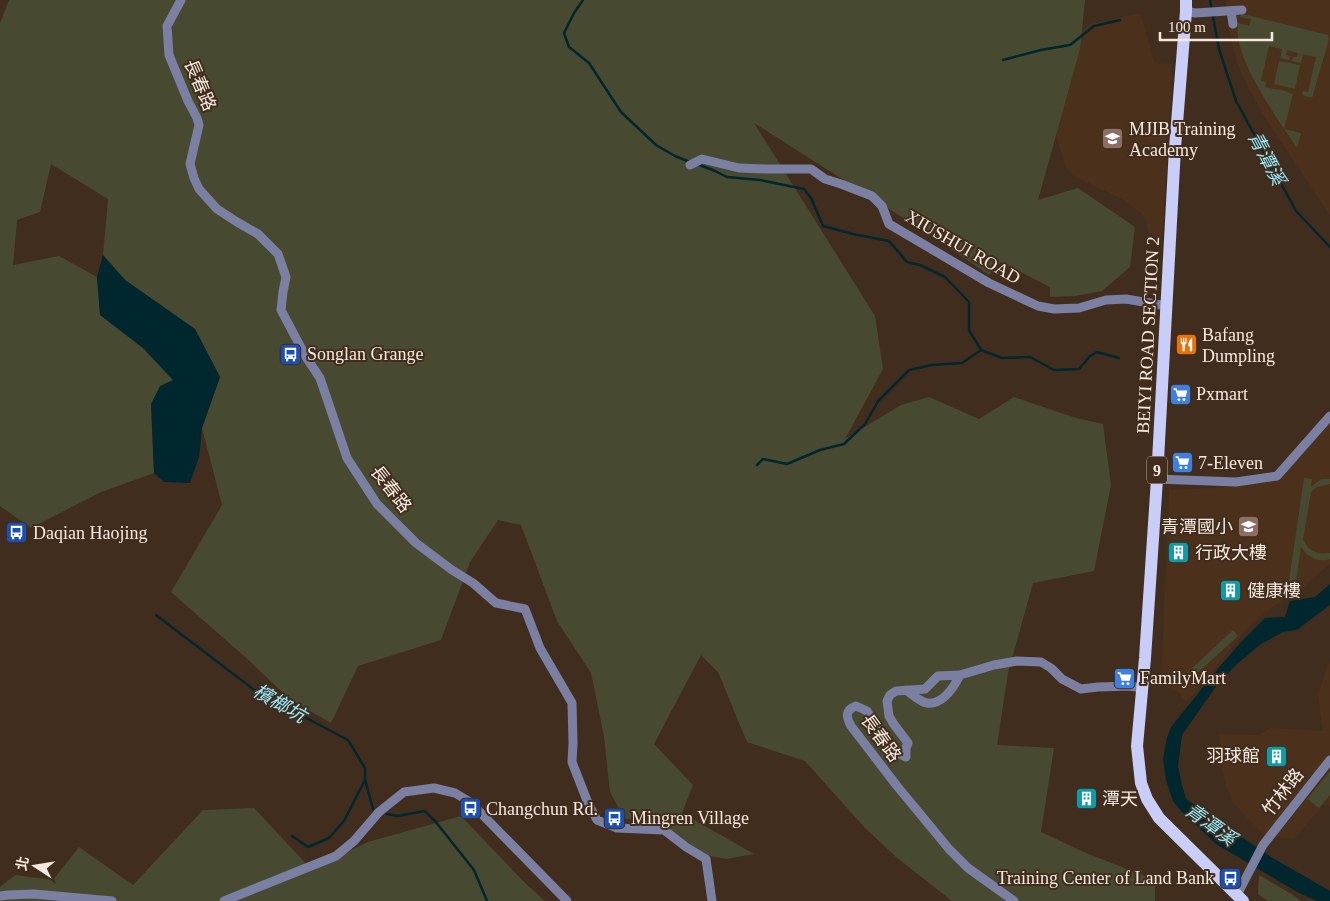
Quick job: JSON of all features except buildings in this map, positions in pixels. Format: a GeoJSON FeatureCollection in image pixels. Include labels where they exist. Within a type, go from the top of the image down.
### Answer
{"type":"FeatureCollection","features":[{"type":"Feature","properties":{"kind":"main road","name":"BEIYI ROAD SECTION 2"},"geometry":{"type":"LineString","coordinates":[[1189,8],[1175,148],[1167,306],[1137,746],[1140,777],[1147,799],[1158,818],[1240,898]]}},
{"type":"Feature","properties":{"kind":"street","name":"長春路"},"geometry":{"type":"LineString","coordinates":[[181,0],[167,26],[169,55],[199,125],[190,164],[194,178],[198,189],[217,209],[258,234],[278,254],[286,277],[281,310],[306,358],[320,378],[347,458],[377,504],[416,543],[473,583],[496,603],[525,609],[540,648],[572,703],[572,762],[588,803],[597,820],[617,828],[664,830],[706,859],[712,901]]}},
{"type":"Feature","properties":{"kind":"street"},"geometry":{"type":"LineString","coordinates":[[1189,8],[1228,11],[1242,10]]}},
{"type":"Feature","properties":{"kind":"street"},"geometry":{"type":"LineString","coordinates":[[1228,11],[1233,24]]}},
{"type":"Feature","properties":{"kind":"street","name":"XIUSHUI ROAD"},"geometry":{"type":"LineString","coordinates":[[690,165],[702,160],[739,168],[766,170],[812,169],[824,179],[872,196],[882,206],[890,224],[989,283],[1038,306],[1054,309],[1079,308],[1106,300],[1126,299],[1167,306]]}},
{"type":"Feature","properties":{"kind":"street"},"geometry":{"type":"LineString","coordinates":[[1156,479],[1236,482],[1277,476],[1330,416]]}},
{"type":"Feature","properties":{"kind":"street","name":"長春路"},"geometry":{"type":"LineString","coordinates":[[1014,901],[968,868],[949,849],[850,726],[847,712],[850,708],[856,706],[867,711],[888,747],[906,757],[908,743],[889,716],[887,702],[890,695],[896,691],[925,689],[938,676],[960,675],[1017,660],[1041,662],[1051,668],[1062,679],[1081,689],[1106,687],[1142,688]]}},
{"type":"Feature","properties":{"kind":"street"},"geometry":{"type":"LineString","coordinates":[[906,690],[926,703],[938,702],[954,687],[960,675]]}},
{"type":"Feature","properties":{"kind":"street","name":"竹林路"},"geometry":{"type":"LineString","coordinates":[[1240,898],[1247,875],[1263,845],[1330,760]]}},
{"type":"Feature","properties":{"kind":"street"},"geometry":{"type":"LineString","coordinates":[[224,901],[336,856],[354,841],[379,812],[404,792],[434,788],[455,793],[470,802],[567,901]]}},
{"type":"Feature","properties":{"kind":"street"},"geometry":{"type":"LineString","coordinates":[[0,896],[34,894],[112,901]]}},
{"type":"Feature","properties":{"kind":"shaded area"},"geometry":{"type":"Polygon","coordinates":[[[1230,0],[1330,0],[1330,216],[1266,119],[1249,89],[1237,62],[1229,30],[1226,2],[1230,0]]]}},
{"type":"Feature","properties":{"kind":"shaded area","name":"MJIB Training Academy"},"geometry":{"type":"Polygon","coordinates":[[[1140,13],[1155,63],[1171,64],[1172,74],[1162,239],[1149,233],[1141,213],[1123,200],[1072,175],[1066,168],[1053,126],[1068,44],[1090,24],[1140,13]]]}},
{"type":"Feature","properties":{"kind":"shaded area","name":"青潭國小"},"geometry":{"type":"Polygon","coordinates":[[[1330,421],[1330,564],[1300,590],[1274,606],[1248,628],[1187,702],[1176,690],[1161,685],[1169,490],[1214,488],[1281,479],[1291,464],[1330,421]]]}},
{"type":"Feature","properties":{"kind":"shaded area"},"geometry":{"type":"Polygon","coordinates":[[[1328,663],[1330,664],[1330,753],[1265,837],[1232,801],[1221,765],[1219,734],[1259,735],[1270,728],[1323,731],[1318,696],[1328,663]]]}},
{"type":"Feature","properties":{"kind":"shaded area"},"geometry":{"type":"Polygon","coordinates":[[[1330,769],[1330,806],[1323,805],[1294,839],[1276,837],[1330,769]]]}},
{"type":"Feature","properties":{"kind":"green space"},"geometry":{"type":"Polygon","coordinates":[[[9,0],[1085,0],[1080,49],[1038,200],[1078,188],[1135,227],[1130,267],[1102,291],[1075,296],[1050,297],[1050,287],[1001,262],[989,275],[938,240],[754,123],[875,316],[883,369],[845,439],[901,405],[929,397],[979,419],[1014,397],[1076,418],[1103,424],[1111,485],[1094,571],[1033,583],[1008,673],[997,745],[1054,748],[1041,832],[1086,853],[1155,880],[1155,901],[952,901],[896,857],[864,827],[805,761],[747,742],[718,672],[701,655],[654,744],[693,785],[682,813],[754,854],[726,859],[700,854],[666,828],[624,818],[610,792],[604,737],[591,673],[557,621],[521,525],[498,520],[470,562],[441,640],[358,666],[331,723],[292,701],[171,592],[222,505],[202,428],[220,377],[195,329],[125,280],[103,255],[108,199],[51,164],[40,212],[17,220],[13,265],[59,256],[97,277],[100,315],[143,348],[173,380],[151,404],[154,473],[101,492],[31,528],[0,506],[0,23],[9,0]]]}},
{"type":"Feature","properties":{"kind":"green space"},"geometry":{"type":"Polygon","coordinates":[[[1243,14],[1328,35],[1329,39],[1312,98],[1302,95],[1303,91],[1308,92],[1316,57],[1303,54],[1301,63],[1292,61],[1293,57],[1297,57],[1298,53],[1287,50],[1286,55],[1290,56],[1289,60],[1280,58],[1282,49],[1269,46],[1261,81],[1266,82],[1265,87],[1280,89],[1293,94],[1284,129],[1258,87],[1242,53],[1238,37],[1238,23],[1249,26],[1251,19],[1239,17],[1243,14]]]}},
{"type":"Feature","properties":{"kind":"green space"},"geometry":{"type":"Polygon","coordinates":[[[1279,61],[1300,65],[1295,89],[1274,84],[1279,61]]]}},
{"type":"Feature","properties":{"kind":"green space"},"geometry":{"type":"Polygon","coordinates":[[[1284,129],[1301,133],[1297,148],[1289,136],[1284,129]]]}},
{"type":"Feature","properties":{"kind":"green space"},"geometry":{"type":"Polygon","coordinates":[[[1304,478],[1312,479],[1311,487],[1321,479],[1330,479],[1330,484],[1317,487],[1311,492],[1303,539],[1310,549],[1321,553],[1330,553],[1330,559],[1317,560],[1307,554],[1301,547],[1296,582],[1289,581],[1304,478]]]}},
{"type":"Feature","properties":{"kind":"green space"},"geometry":{"type":"Polygon","coordinates":[[[1233,630],[1238,636],[1181,688],[1176,683],[1233,630]]]}},
{"type":"Feature","properties":{"kind":"green space"},"geometry":{"type":"Polygon","coordinates":[[[1330,771],[1330,795],[1319,808],[1307,799],[1330,771]]]}},
{"type":"Feature","properties":{"kind":"green space"},"geometry":{"type":"Polygon","coordinates":[[[254,808],[311,869],[368,842],[461,816],[526,884],[545,901],[0,901],[0,887],[15,875],[53,880],[79,847],[133,885],[203,810],[254,808]]]}},
{"type":"Feature","properties":{"kind":"green space"},"geometry":{"type":"Polygon","coordinates":[[[1259,875],[1301,901],[1268,901],[1258,894],[1259,875]]]}},
{"type":"Feature","properties":{"kind":"water"},"geometry":{"type":"Polygon","coordinates":[[[103,255],[125,280],[195,329],[220,377],[202,428],[199,457],[190,483],[164,482],[154,473],[151,404],[160,386],[173,380],[143,348],[100,315],[97,277],[103,255]]]}},
{"type":"Feature","properties":{"kind":"water"},"geometry":{"type":"Polygon","coordinates":[[[1330,584],[1330,605],[1297,630],[1283,632],[1261,644],[1237,664],[1217,685],[1182,735],[1178,766],[1186,799],[1271,857],[1330,891],[1330,901],[1317,901],[1299,893],[1216,844],[1173,801],[1166,780],[1163,759],[1171,727],[1243,640],[1265,618],[1285,617],[1290,601],[1315,597],[1330,584]]]}},
{"type":"Feature","properties":{"kind":"waterway"},"geometry":{"type":"LineString","coordinates":[[583,0],[564,33],[569,47],[589,63],[621,112],[656,145],[690,162]]}},
{"type":"Feature","properties":{"kind":"waterway","name":"青潭溪"},"geometry":{"type":"LineString","coordinates":[[1210,0],[1219,49],[1236,101],[1296,211],[1330,247]]}},
{"type":"Feature","properties":{"kind":"waterway"},"geometry":{"type":"LineString","coordinates":[[1003,60],[1070,45],[1094,26],[1120,20]]}},
{"type":"Feature","properties":{"kind":"waterway"},"geometry":{"type":"LineString","coordinates":[[697,164],[727,177],[760,180],[804,189],[811,198],[823,226],[889,241],[907,262],[920,265],[945,277],[969,302],[969,330],[981,350],[1002,358],[1030,357],[1054,370],[1079,369],[1090,356],[1097,352],[1119,358]]}},
{"type":"Feature","properties":{"kind":"waterway"},"geometry":{"type":"LineString","coordinates":[[757,465],[763,459],[787,464],[820,450],[844,444],[865,424],[878,401],[909,370],[932,365],[962,363],[981,350]]}},
{"type":"Feature","properties":{"kind":"waterway","name":"檳榔坑"},"geometry":{"type":"LineString","coordinates":[[156,615],[257,692],[348,740],[365,768],[365,779],[373,809]]}},
{"type":"Feature","properties":{"kind":"waterway"},"geometry":{"type":"LineString","coordinates":[[292,836],[308,847],[329,838],[344,821],[365,780]]}},
{"type":"Feature","properties":{"kind":"waterway","name":"檳榔坑"},"geometry":{"type":"LineString","coordinates":[[387,814],[397,816],[425,811],[474,870],[487,901]]}},
{"type":"Feature","properties":{"kind":"place","name":"MJIB Training Academy"},"geometry":{"type":"Point","coordinates":[1113,139]}},
{"type":"Feature","properties":{"kind":"place","name":"Bafang Dumpling"},"geometry":{"type":"Point","coordinates":[1186,345]}},
{"type":"Feature","properties":{"kind":"place","name":"Songlan Grange"},"geometry":{"type":"Point","coordinates":[291,354]}},
{"type":"Feature","properties":{"kind":"place","name":"Pxmart"},"geometry":{"type":"Point","coordinates":[1180,394]}},
{"type":"Feature","properties":{"kind":"place","name":"7-Eleven"},"geometry":{"type":"Point","coordinates":[1182,463]}},
{"type":"Feature","properties":{"kind":"place","name":"青潭國小"},"geometry":{"type":"Point","coordinates":[1249,527]}},
{"type":"Feature","properties":{"kind":"place","name":"Daqian Haojing"},"geometry":{"type":"Point","coordinates":[17,533]}},
{"type":"Feature","properties":{"kind":"place","name":"行政大樓"},"geometry":{"type":"Point","coordinates":[1179,553]}},
{"type":"Feature","properties":{"kind":"place","name":"健康樓"},"geometry":{"type":"Point","coordinates":[1231,591]}},
{"type":"Feature","properties":{"kind":"place","name":"FamilyMart"},"geometry":{"type":"Point","coordinates":[1124,678]}},
{"type":"Feature","properties":{"kind":"place","name":"羽球館"},"geometry":{"type":"Point","coordinates":[1276,756]}},
{"type":"Feature","properties":{"kind":"place","name":"潭天"},"geometry":{"type":"Point","coordinates":[1086,799]}},
{"type":"Feature","properties":{"kind":"place","name":"Changchun Rd."},"geometry":{"type":"Point","coordinates":[470,809]}},
{"type":"Feature","properties":{"kind":"place","name":"Mingren Village"},"geometry":{"type":"Point","coordinates":[615,818]}},
{"type":"Feature","properties":{"kind":"place","name":"Training Center of Land Bank"},"geometry":{"type":"Point","coordinates":[1230,878]}}]}
